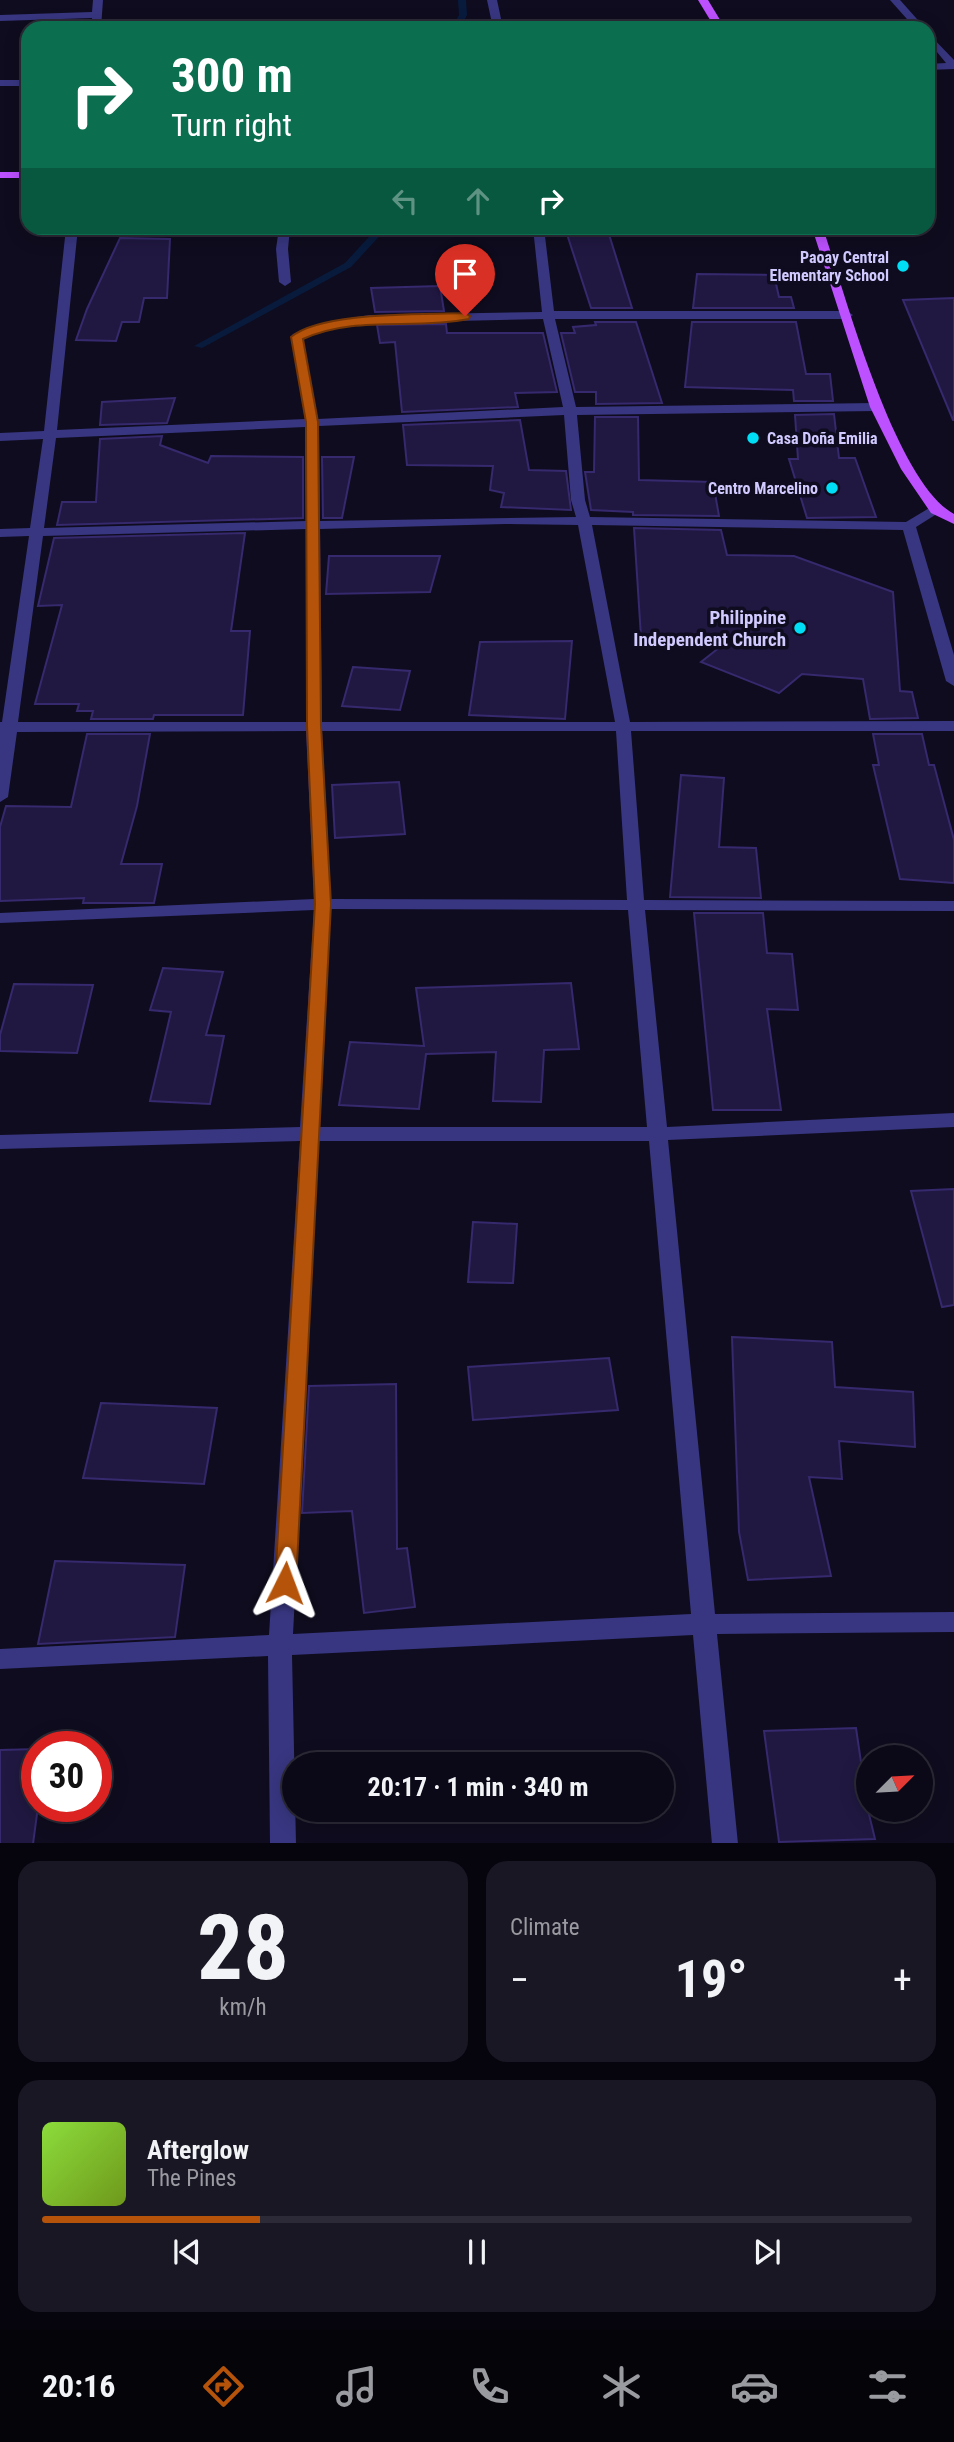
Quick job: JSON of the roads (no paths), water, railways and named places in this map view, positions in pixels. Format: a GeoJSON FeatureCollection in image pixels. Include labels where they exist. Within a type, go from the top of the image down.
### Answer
{"type":"FeatureCollection","features":[{"type":"Feature","properties":{"kind":"main road"},"geometry":{"type":"LineString","coordinates":[[703,0],[716,21]]}},
{"type":"Feature","properties":{"kind":"main road"},"geometry":{"type":"LineString","coordinates":[[0,175],[21,175]]}},
{"type":"Feature","properties":{"kind":"main road"},"geometry":{"type":"LineString","coordinates":[[819,235],[876,407],[908,469],[936,510],[954,520]]}},
{"type":"Feature","properties":{"kind":"street"},"geometry":{"type":"LineString","coordinates":[[97,21],[98,0]]}},
{"type":"Feature","properties":{"kind":"street"},"geometry":{"type":"LineString","coordinates":[[492,0],[496,21]]}},
{"type":"Feature","properties":{"kind":"street"},"geometry":{"type":"LineString","coordinates":[[895,0],[914,21]]}},
{"type":"Feature","properties":{"kind":"street"},"geometry":{"type":"LineString","coordinates":[[0,18],[97,15]]}},
{"type":"Feature","properties":{"kind":"street"},"geometry":{"type":"LineString","coordinates":[[935,44],[954,66]]}},
{"type":"Feature","properties":{"kind":"street"},"geometry":{"type":"LineString","coordinates":[[935,67],[954,66]]}},
{"type":"Feature","properties":{"kind":"street"},"geometry":{"type":"LineString","coordinates":[[0,83],[21,83]]}},
{"type":"Feature","properties":{"kind":"street"},"geometry":{"type":"LineString","coordinates":[[0,797],[6,727],[50,435],[71,235]]}},
{"type":"Feature","properties":{"kind":"street"},"geometry":{"type":"LineString","coordinates":[[283,235],[285,282]]}},
{"type":"Feature","properties":{"kind":"street"},"geometry":{"type":"LineString","coordinates":[[540,235],[548,314],[570,411],[578,500],[584,519],[623,725],[636,904],[725,1843]]}},
{"type":"Feature","properties":{"kind":"street"},"geometry":{"type":"LineString","coordinates":[[283,1843],[280,1646],[323,904],[314,726],[312,422],[297,337],[306,331],[348,322],[548,314],[846,315]]}},
{"type":"Feature","properties":{"kind":"street"},"geometry":{"type":"LineString","coordinates":[[0,437],[570,411],[876,407]]}},
{"type":"Feature","properties":{"kind":"street"},"geometry":{"type":"LineString","coordinates":[[0,533],[313,523],[584,519],[909,526],[936,510]]}},
{"type":"Feature","properties":{"kind":"street"},"geometry":{"type":"LineString","coordinates":[[909,526],[954,681]]}},
{"type":"Feature","properties":{"kind":"street"},"geometry":{"type":"LineString","coordinates":[[6,727],[954,726]]}},
{"type":"Feature","properties":{"kind":"street"},"geometry":{"type":"LineString","coordinates":[[0,918],[323,904],[954,906]]}},
{"type":"Feature","properties":{"kind":"street"},"geometry":{"type":"LineString","coordinates":[[0,1142],[309,1133],[658,1134],[954,1120]]}},
{"type":"Feature","properties":{"kind":"street"},"geometry":{"type":"LineString","coordinates":[[0,1659],[704,1625],[954,1622]]}},
{"type":"Feature","properties":{"kind":"waterway"},"geometry":{"type":"LineString","coordinates":[[460,21],[463,15],[462,0]]}},
{"type":"Feature","properties":{"kind":"waterway"},"geometry":{"type":"LineString","coordinates":[[199,346],[348,265],[376,235]]}},
{"type":"Feature","properties":{"kind":"place","name":"Paoay Central Elementary School"},"geometry":{"type":"Point","coordinates":[903,266]}},
{"type":"Feature","properties":{"kind":"place","name":"Casa Doña Emilia"},"geometry":{"type":"Point","coordinates":[753,438]}},
{"type":"Feature","properties":{"kind":"place","name":"Centro Marcelino"},"geometry":{"type":"Point","coordinates":[832,488]}},
{"type":"Feature","properties":{"kind":"place","name":"Philippine Independent Church"},"geometry":{"type":"Point","coordinates":[800,628]}}]}
